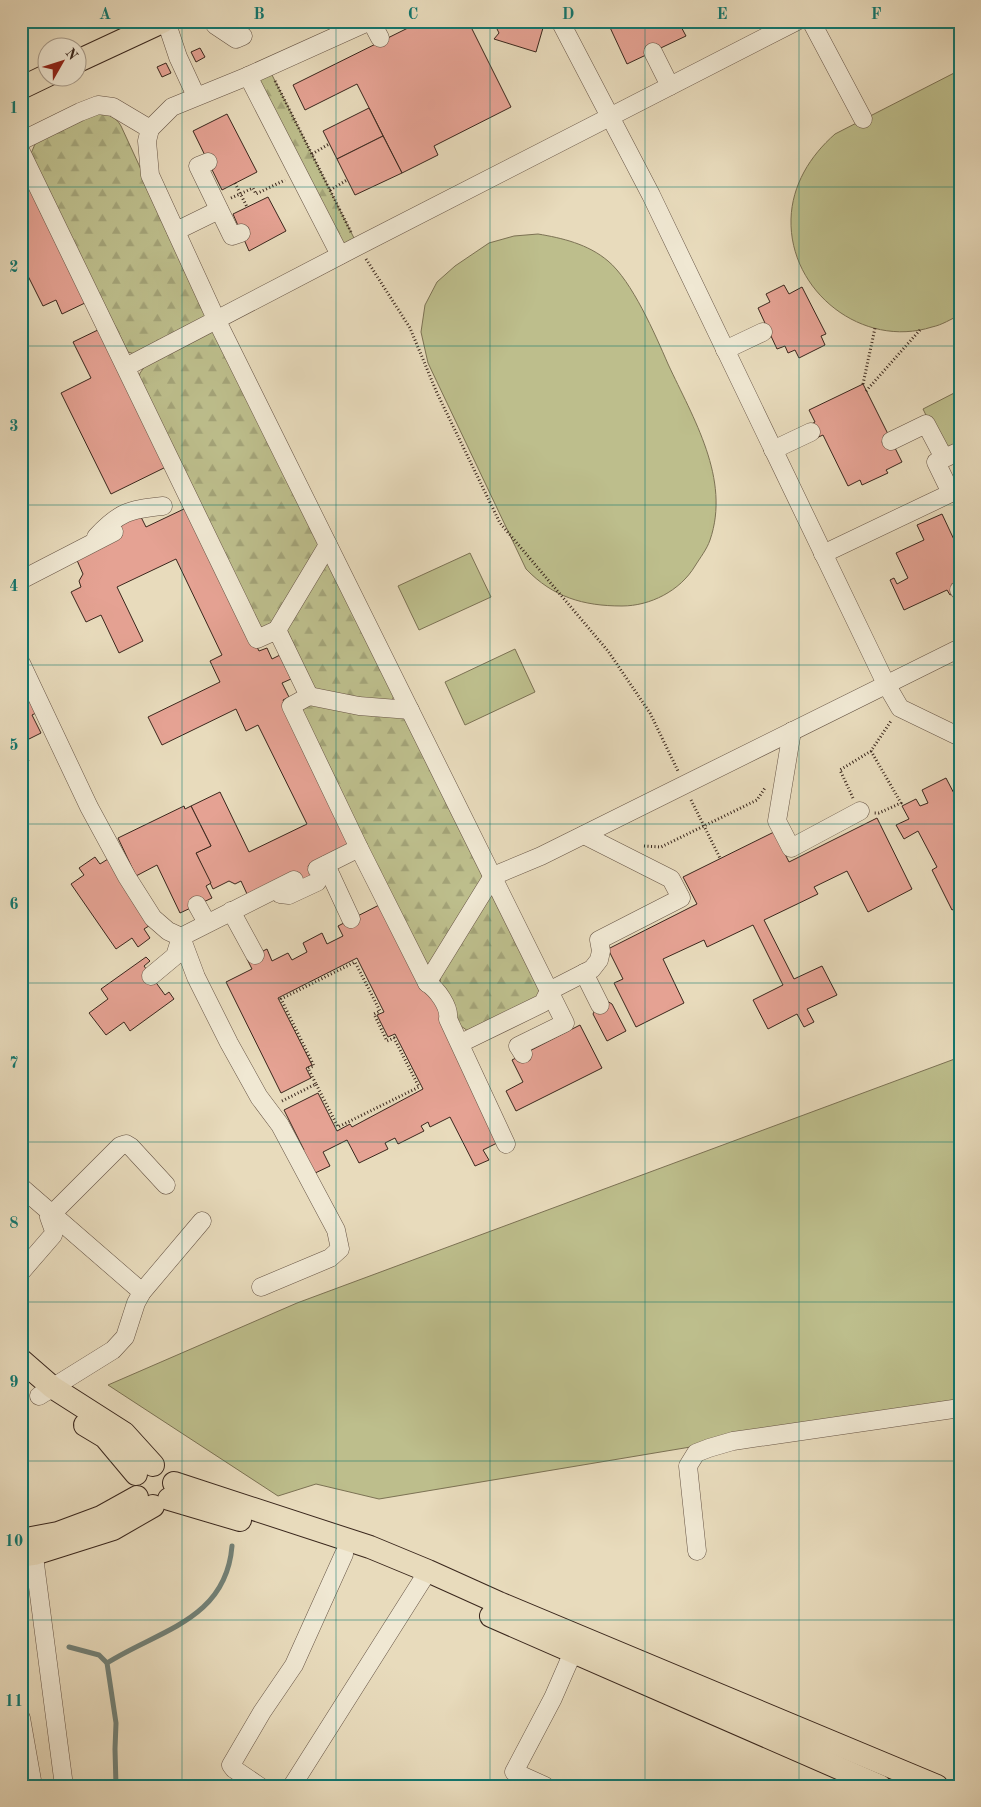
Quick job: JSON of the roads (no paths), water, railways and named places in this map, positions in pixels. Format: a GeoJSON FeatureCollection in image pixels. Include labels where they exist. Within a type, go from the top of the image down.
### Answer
{"type":"FeatureCollection","features":[{"type":"Feature","properties":{"kind":"main road"},"geometry":{"type":"LineString","coordinates":[[88,57],[165,21]]}},
{"type":"Feature","properties":{"kind":"main road"},"geometry":{"type":"LineString","coordinates":[[21,88],[38,80]]}},
{"type":"Feature","properties":{"kind":"main road"},"geometry":{"type":"LineString","coordinates":[[21,1360],[46,1391]]}},
{"type":"Feature","properties":{"kind":"main road"},"geometry":{"type":"LineString","coordinates":[[21,1379],[46,1391],[145,1469],[165,1468],[170,1473],[158,1496]]}},
{"type":"Feature","properties":{"kind":"main road"},"geometry":{"type":"LineString","coordinates":[[145,1469],[133,1486],[158,1496],[424,1577],[508,1607],[937,1786]]}},
{"type":"Feature","properties":{"kind":"main road"},"geometry":{"type":"LineString","coordinates":[[27,1547],[58,1533],[158,1496],[370,1547],[424,1577],[573,1652],[880,1786]]}},
{"type":"Feature","properties":{"kind":"street"},"geometry":{"type":"LineString","coordinates":[[165,21],[178,57],[196,96]]}},
{"type":"Feature","properties":{"kind":"street"},"geometry":{"type":"LineString","coordinates":[[214,21],[215,25],[236,39],[243,36]]}},
{"type":"Feature","properties":{"kind":"street"},"geometry":{"type":"LineString","coordinates":[[380,38],[370,21],[248,76],[172,107],[150,129],[147,141],[150,175],[216,319],[565,1023],[518,1046],[523,1054]]}},
{"type":"Feature","properties":{"kind":"street"},"geometry":{"type":"LineString","coordinates":[[560,21],[651,195],[886,684],[900,708],[960,737]]}},
{"type":"Feature","properties":{"kind":"street"},"geometry":{"type":"LineString","coordinates":[[811,21],[862,119]]}},
{"type":"Feature","properties":{"kind":"street"},"geometry":{"type":"LineString","coordinates":[[126,367],[790,23]]}},
{"type":"Feature","properties":{"kind":"street"},"geometry":{"type":"LineString","coordinates":[[653,52],[670,86]]}},
{"type":"Feature","properties":{"kind":"street"},"geometry":{"type":"LineString","coordinates":[[248,76],[340,256]]}},
{"type":"Feature","properties":{"kind":"street"},"geometry":{"type":"LineString","coordinates":[[21,141],[98,105],[113,107],[150,129]]}},
{"type":"Feature","properties":{"kind":"street"},"geometry":{"type":"LineString","coordinates":[[21,152],[257,639],[277,630],[328,545]]}},
{"type":"Feature","properties":{"kind":"street"},"geometry":{"type":"LineString","coordinates":[[208,162],[198,166],[232,236],[241,232]]}},
{"type":"Feature","properties":{"kind":"street"},"geometry":{"type":"LineString","coordinates":[[176,231],[218,208]]}},
{"type":"Feature","properties":{"kind":"street"},"geometry":{"type":"LineString","coordinates":[[725,350],[763,332]]}},
{"type":"Feature","properties":{"kind":"street"},"geometry":{"type":"LineString","coordinates":[[892,441],[928,423],[944,458]]}},
{"type":"Feature","properties":{"kind":"street"},"geometry":{"type":"LineString","coordinates":[[773,450],[811,432]]}},
{"type":"Feature","properties":{"kind":"street"},"geometry":{"type":"LineString","coordinates":[[824,554],[956,491],[936,462],[960,451]]}},
{"type":"Feature","properties":{"kind":"street"},"geometry":{"type":"LineString","coordinates":[[141,518],[186,494]]}},
{"type":"Feature","properties":{"kind":"street"},"geometry":{"type":"LineString","coordinates":[[88,546],[111,520],[138,508],[163,506]]}},
{"type":"Feature","properties":{"kind":"street"},"geometry":{"type":"LineString","coordinates":[[21,580],[114,532]]}},
{"type":"Feature","properties":{"kind":"street"},"geometry":{"type":"LineString","coordinates":[[277,630],[289,666],[309,696]]}},
{"type":"Feature","properties":{"kind":"street"},"geometry":{"type":"LineString","coordinates":[[427,983],[493,876],[541,856],[960,648]]}},
{"type":"Feature","properties":{"kind":"street"},"geometry":{"type":"LineString","coordinates":[[21,664],[34,701],[132,890],[153,918],[168,931],[181,937],[196,977],[229,1043],[259,1097],[280,1125],[336,1230],[340,1249],[330,1258],[261,1287]]}},
{"type":"Feature","properties":{"kind":"street"},"geometry":{"type":"LineString","coordinates":[[410,710],[359,706],[309,696],[291,706],[359,848],[427,983],[436,988],[449,1013],[448,1019],[461,1043],[506,1144]]}},
{"type":"Feature","properties":{"kind":"street"},"geometry":{"type":"LineString","coordinates":[[792,731],[778,821],[779,833],[791,848],[860,811]]}},
{"type":"Feature","properties":{"kind":"street"},"geometry":{"type":"LineString","coordinates":[[461,1043],[543,1003],[549,991],[592,969],[599,960],[602,951],[599,940],[681,898],[679,882],[584,834]]}},
{"type":"Feature","properties":{"kind":"street"},"geometry":{"type":"LineString","coordinates":[[319,868],[359,848]]}},
{"type":"Feature","properties":{"kind":"street"},"geometry":{"type":"LineString","coordinates":[[269,892],[290,895],[317,882],[319,868]]}},
{"type":"Feature","properties":{"kind":"street"},"geometry":{"type":"LineString","coordinates":[[319,868],[352,919]]}},
{"type":"Feature","properties":{"kind":"street"},"geometry":{"type":"LineString","coordinates":[[151,976],[175,956],[181,937],[294,880]]}},
{"type":"Feature","properties":{"kind":"street"},"geometry":{"type":"LineString","coordinates":[[197,905],[207,923]]}},
{"type":"Feature","properties":{"kind":"street"},"geometry":{"type":"LineString","coordinates":[[231,911],[255,955]]}},
{"type":"Feature","properties":{"kind":"street"},"geometry":{"type":"LineString","coordinates":[[584,973],[600,1005]]}},
{"type":"Feature","properties":{"kind":"street"},"geometry":{"type":"LineString","coordinates":[[21,1272],[53,1235],[54,1231],[49,1216],[120,1146],[126,1144],[131,1147],[166,1185]]}},
{"type":"Feature","properties":{"kind":"street"},"geometry":{"type":"LineString","coordinates":[[21,1187],[142,1292]]}},
{"type":"Feature","properties":{"kind":"street"},"geometry":{"type":"LineString","coordinates":[[46,1391],[113,1350],[122,1342],[142,1292],[202,1221]]}},
{"type":"Feature","properties":{"kind":"street"},"geometry":{"type":"LineString","coordinates":[[697,1551],[688,1466],[696,1453],[733,1441],[960,1408]]}},
{"type":"Feature","properties":{"kind":"street"},"geometry":{"type":"LineString","coordinates":[[27,1547],[64,1786]]}},
{"type":"Feature","properties":{"kind":"street"},"geometry":{"type":"LineString","coordinates":[[259,1786],[231,1765],[267,1705],[294,1665],[344,1554]]}},
{"type":"Feature","properties":{"kind":"street"},"geometry":{"type":"LineString","coordinates":[[292,1786],[424,1577]]}},
{"type":"Feature","properties":{"kind":"street"},"geometry":{"type":"LineString","coordinates":[[545,1786],[514,1772],[573,1652]]}},
{"type":"Feature","properties":{"kind":"street"},"geometry":{"type":"LineString","coordinates":[[21,1718],[33,1786]]}},
{"type":"Feature","properties":{"kind":"waterway"},"geometry":{"type":"LineString","coordinates":[[107,1663],[168,1631],[204,1607],[217,1591],[227,1571],[232,1546]]}},
{"type":"Feature","properties":{"kind":"waterway"},"geometry":{"type":"LineString","coordinates":[[69,1647],[99,1655],[107,1663],[116,1723],[116,1786]]}}]}
